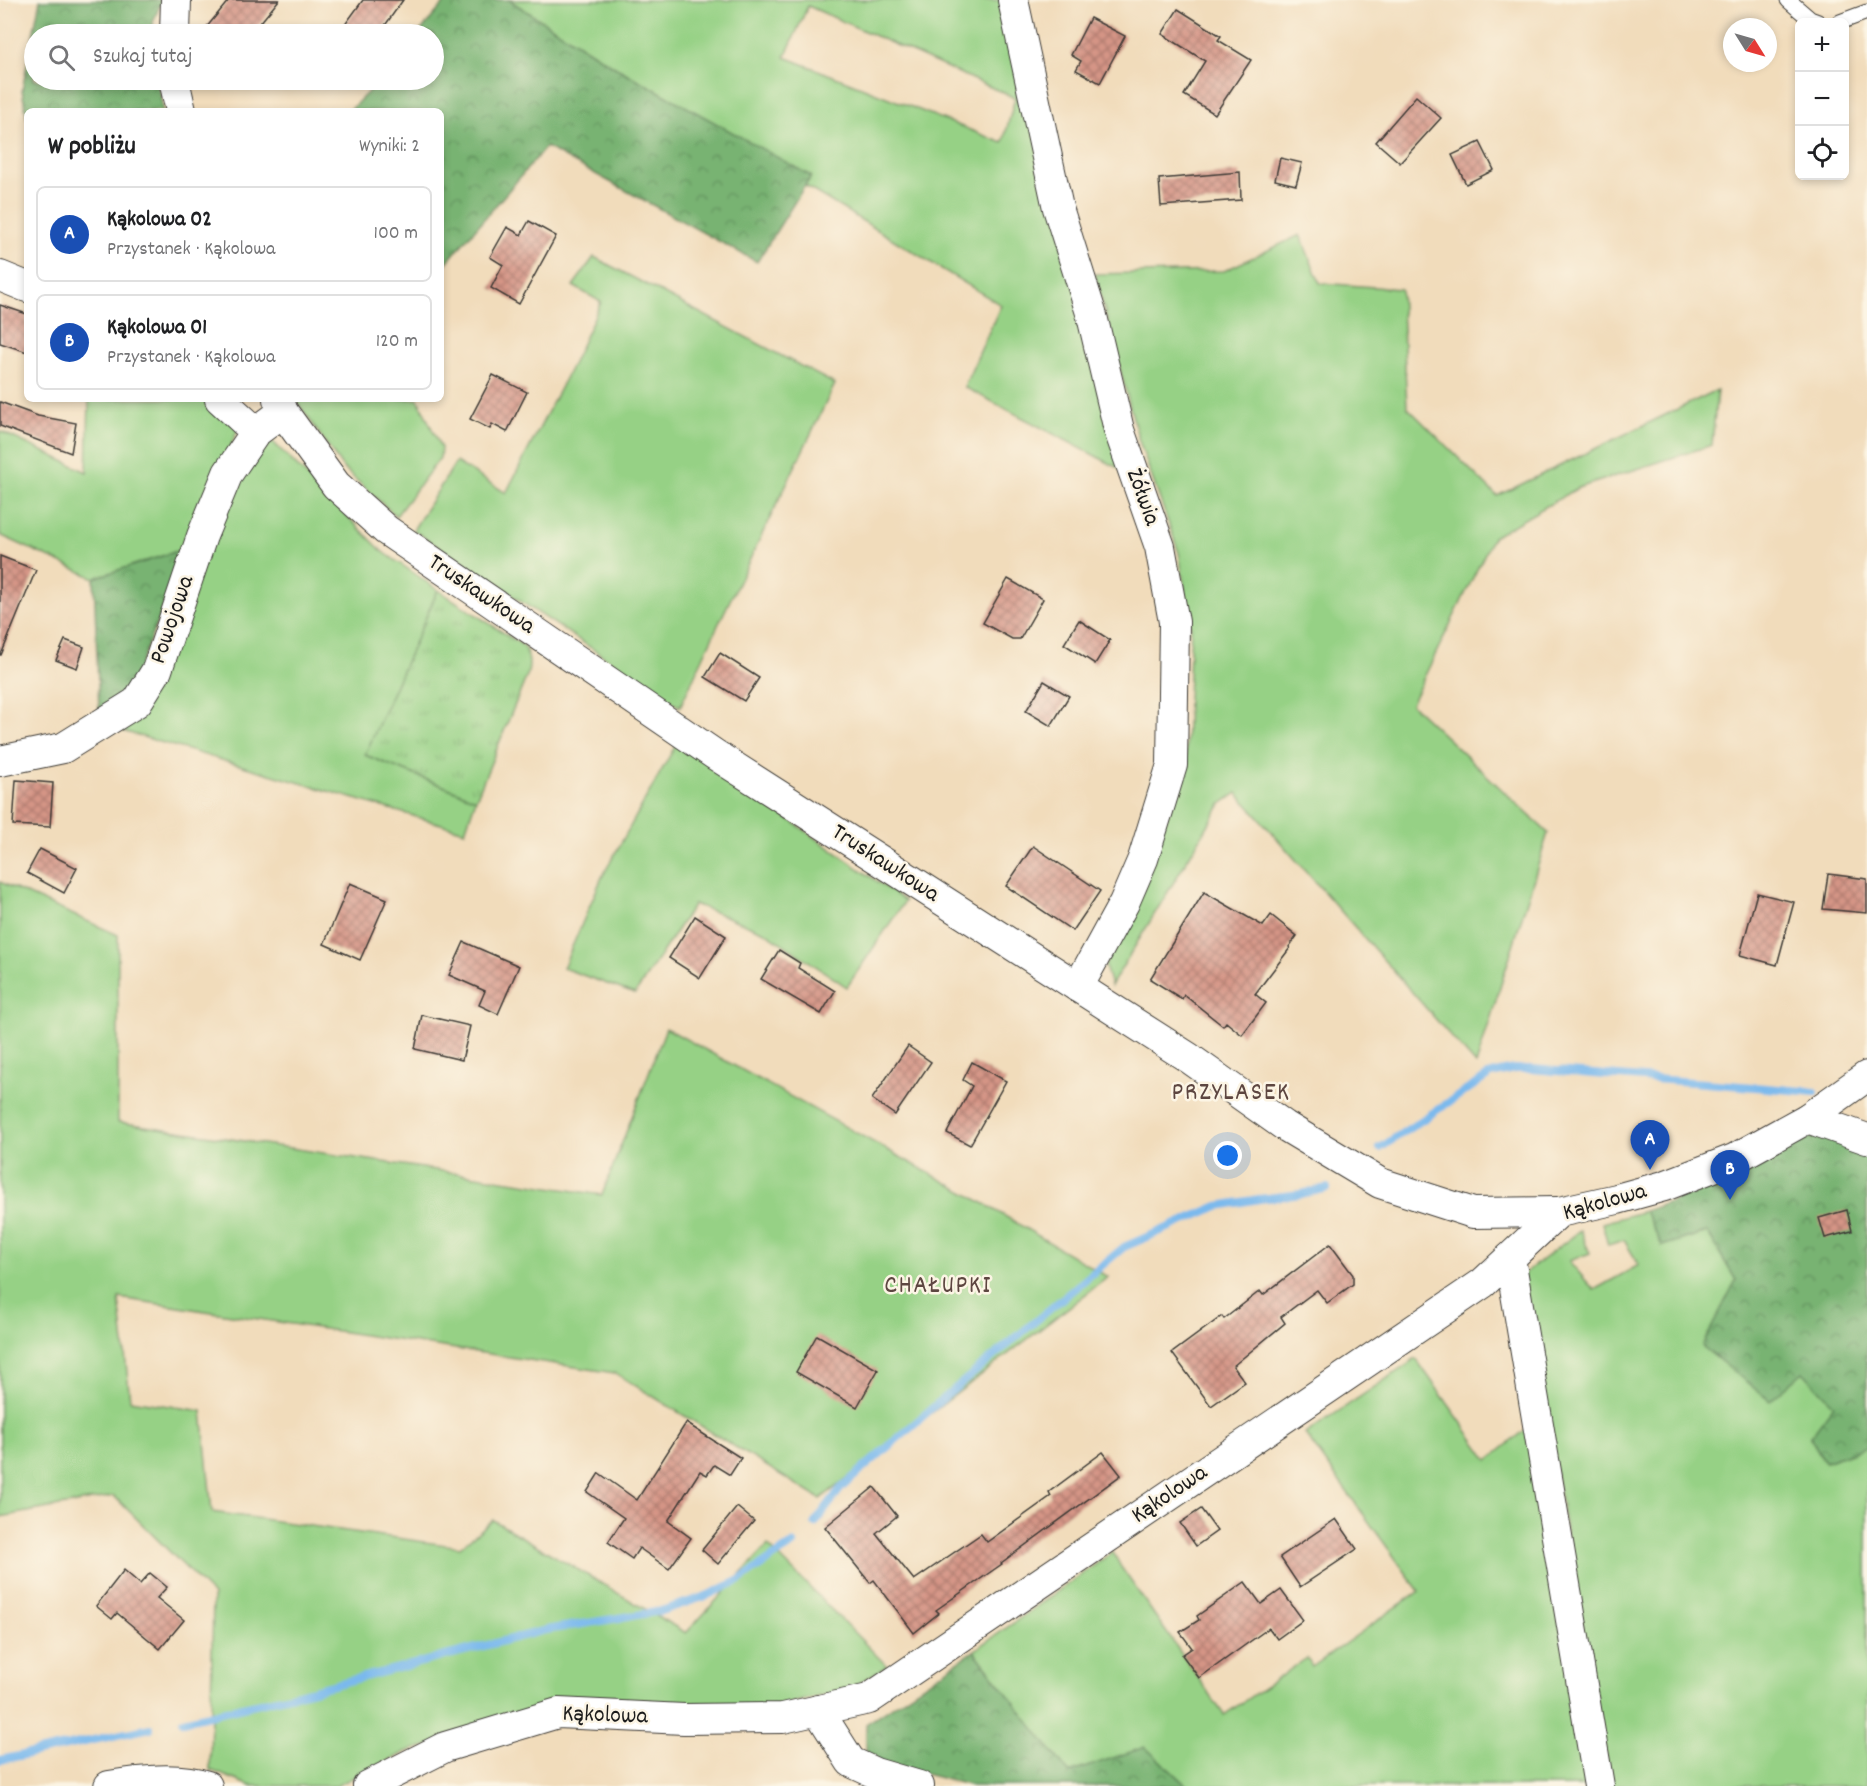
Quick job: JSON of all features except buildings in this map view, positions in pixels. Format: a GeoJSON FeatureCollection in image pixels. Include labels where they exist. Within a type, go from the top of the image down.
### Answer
{"type":"FeatureCollection","features":[{"type":"Feature","properties":{"kind":"street"},"geometry":{"type":"LineString","coordinates":[[175,24],[176,0]]}},
{"type":"Feature","properties":{"kind":"street","name":"Żółwia"},"geometry":{"type":"LineString","coordinates":[[1013,0],[1058,208],[1092,316],[1119,430],[1160,547],[1174,622],[1172,765],[1143,859],[1124,903],[1078,987]]}},
{"type":"Feature","properties":{"kind":"street"},"geometry":{"type":"LineString","coordinates":[[176,90],[180,108]]}},
{"type":"Feature","properties":{"kind":"street"},"geometry":{"type":"LineString","coordinates":[[0,276],[24,286]]}},
{"type":"Feature","properties":{"kind":"street"},"geometry":{"type":"LineString","coordinates":[[223,402],[256,432]]}},
{"type":"Feature","properties":{"kind":"street","name":"Truskawkowa"},"geometry":{"type":"LineString","coordinates":[[280,405],[336,485],[386,530],[714,754],[1189,1058],[1285,1126],[1380,1183],[1473,1213],[1559,1212]]}},
{"type":"Feature","properties":{"kind":"street","name":"Powojowa"},"geometry":{"type":"LineString","coordinates":[[0,761],[63,748],[137,702],[157,670],[202,536],[228,473],[256,432],[280,405]]}},
{"type":"Feature","properties":{"kind":"street","name":"Kąkolowa"},"geometry":{"type":"LineString","coordinates":[[368,1786],[445,1747],[558,1713],[684,1719],[783,1718],[869,1699],[1483,1283],[1559,1212],[1617,1199],[1727,1162],[1808,1118],[1867,1076]]}},
{"type":"Feature","properties":{"kind":"street"},"geometry":{"type":"LineString","coordinates":[[1808,1118],[1867,1139]]}},
{"type":"Feature","properties":{"kind":"street"},"geometry":{"type":"LineString","coordinates":[[1510,1258],[1599,1786]]}},
{"type":"Feature","properties":{"kind":"street"},"geometry":{"type":"LineString","coordinates":[[818,1710],[851,1762],[875,1773],[919,1786]]}},
{"type":"Feature","properties":{"kind":"street"},"geometry":{"type":"LineString","coordinates":[[109,1786],[141,1781],[195,1782],[207,1786]]}},
{"type":"Feature","properties":{"kind":"lane"},"geometry":{"type":"LineString","coordinates":[[1788,0],[1809,18]]}},
{"type":"Feature","properties":{"kind":"lane"},"geometry":{"type":"LineString","coordinates":[[1849,19],[1867,12]]}},
{"type":"Feature","properties":{"kind":"green space"},"geometry":{"type":"Polygon","coordinates":[[[40,0],[162,0],[153,24],[35,24],[40,0]]]}},
{"type":"Feature","properties":{"kind":"green space"},"geometry":{"type":"Polygon","coordinates":[[[447,0],[509,0],[613,66],[811,176],[757,262],[546,147],[444,266],[444,108],[352,108],[370,90],[444,90],[444,24],[427,24],[447,0]]]}},
{"type":"Feature","properties":{"kind":"green space"},"geometry":{"type":"Polygon","coordinates":[[[509,0],[1007,0],[1128,473],[964,387],[1001,305],[805,186],[811,177],[613,66],[509,0]],[[808,6],[785,57],[1003,143],[1015,98],[808,6]]]}},
{"type":"Feature","properties":{"kind":"green space"},"geometry":{"type":"Polygon","coordinates":[[[24,80],[24,90],[160,90],[163,108],[25,108],[22,90],[24,80]]]}},
{"type":"Feature","properties":{"kind":"green space"},"geometry":{"type":"Polygon","coordinates":[[[1300,235],[1320,283],[1401,289],[1407,407],[1497,496],[1717,390],[1712,445],[1578,488],[1493,537],[1411,704],[1548,833],[1476,1065],[1237,793],[1221,804],[1111,986],[1105,966],[1185,772],[1191,628],[1179,553],[1139,441],[1095,274],[1224,271],[1300,235]]]}},
{"type":"Feature","properties":{"kind":"green space"},"geometry":{"type":"Polygon","coordinates":[[[594,257],[835,384],[680,707],[413,530],[456,462],[506,493],[573,363],[601,302],[573,286],[594,257]]]}},
{"type":"Feature","properties":{"kind":"green space"},"geometry":{"type":"Polygon","coordinates":[[[89,402],[205,402],[239,427],[187,548],[94,578],[0,535],[0,431],[87,472],[89,402]]]}},
{"type":"Feature","properties":{"kind":"green space"},"geometry":{"type":"Polygon","coordinates":[[[297,402],[419,402],[441,448],[440,458],[396,516],[343,468],[297,402]]]}},
{"type":"Feature","properties":{"kind":"green space"},"geometry":{"type":"Polygon","coordinates":[[[273,442],[382,551],[438,590],[365,755],[476,799],[465,831],[119,730],[247,458],[273,442]]]}},
{"type":"Feature","properties":{"kind":"green space"},"geometry":{"type":"Polygon","coordinates":[[[187,548],[129,692],[99,711],[94,578],[187,548]]]}},
{"type":"Feature","properties":{"kind":"green space"},"geometry":{"type":"Polygon","coordinates":[[[438,590],[524,646],[529,660],[528,673],[476,799],[365,755],[438,590]]]}},
{"type":"Feature","properties":{"kind":"green space"},"geometry":{"type":"Polygon","coordinates":[[[678,741],[905,901],[847,987],[765,932],[694,904],[635,994],[563,968],[602,877],[678,741]]]}},
{"type":"Feature","properties":{"kind":"green space"},"geometry":{"type":"Polygon","coordinates":[[[0,882],[118,935],[118,1122],[602,1195],[666,1028],[971,1196],[1108,1277],[820,1499],[615,1373],[119,1298],[130,1400],[202,1411],[212,1512],[460,1547],[493,1520],[686,1633],[768,1545],[887,1666],[847,1690],[753,1712],[582,1704],[408,1751],[336,1786],[251,1786],[210,1770],[213,1595],[114,1496],[0,1517],[0,882]]]}},
{"type":"Feature","properties":{"kind":"green space"},"geometry":{"type":"Polygon","coordinates":[[[1809,1131],[1867,1148],[1867,1447],[1825,1462],[1810,1437],[1834,1405],[1803,1372],[1770,1401],[1702,1346],[1736,1280],[1707,1232],[1662,1246],[1645,1211],[1731,1180],[1809,1131]]]}},
{"type":"Feature","properties":{"kind":"green space"},"geometry":{"type":"Polygon","coordinates":[[[1645,1211],[1662,1245],[1707,1232],[1736,1280],[1803,1371],[1835,1405],[1810,1437],[1825,1462],[1867,1447],[1867,1786],[1610,1786],[1522,1275],[1580,1231],[1590,1253],[1569,1261],[1594,1290],[1639,1265],[1624,1240],[1608,1245],[1602,1223],[1645,1211]]]}},
{"type":"Feature","properties":{"kind":"green space"},"geometry":{"type":"Polygon","coordinates":[[[1416,1359],[1488,1460],[1534,1423],[1588,1786],[1187,1786],[1145,1747],[1069,1774],[974,1651],[1113,1552],[1121,1567],[1224,1715],[1307,1658],[1312,1667],[1419,1591],[1305,1434],[1416,1359]]]}},
{"type":"Feature","properties":{"kind":"green space"},"geometry":{"type":"Polygon","coordinates":[[[974,1651],[1069,1773],[1145,1747],[1187,1786],[972,1786],[866,1759],[866,1724],[974,1651]]]}},
{"type":"Feature","properties":{"kind":"waterway"},"geometry":{"type":"LineString","coordinates":[[1380,1148],[1491,1074],[1514,1069],[1815,1092]]}},
{"type":"Feature","properties":{"kind":"waterway"},"geometry":{"type":"LineString","coordinates":[[815,1523],[841,1488],[946,1396],[1124,1247],[1218,1206],[1327,1188]]}},
{"type":"Feature","properties":{"kind":"waterway"},"geometry":{"type":"LineString","coordinates":[[183,1721],[546,1630],[661,1611],[706,1596],[738,1581],[793,1544]]}},
{"type":"Feature","properties":{"kind":"waterway"},"geometry":{"type":"LineString","coordinates":[[0,1760],[150,1728]]}},
{"type":"Feature","properties":{"kind":"place","name":"Kąkolowa 02"},"geometry":{"type":"Point","coordinates":[1650,1170]}},
{"type":"Feature","properties":{"kind":"place","name":"Kąkolowa 01"},"geometry":{"type":"Point","coordinates":[1730,1200]}},
{"type":"Feature","properties":{"kind":"district","name":"PRZYLASEK"},"geometry":{"type":"Point","coordinates":[1231,1093]}},
{"type":"Feature","properties":{"kind":"district","name":"CHAŁUPKI"},"geometry":{"type":"Point","coordinates":[938,1286]}}]}
